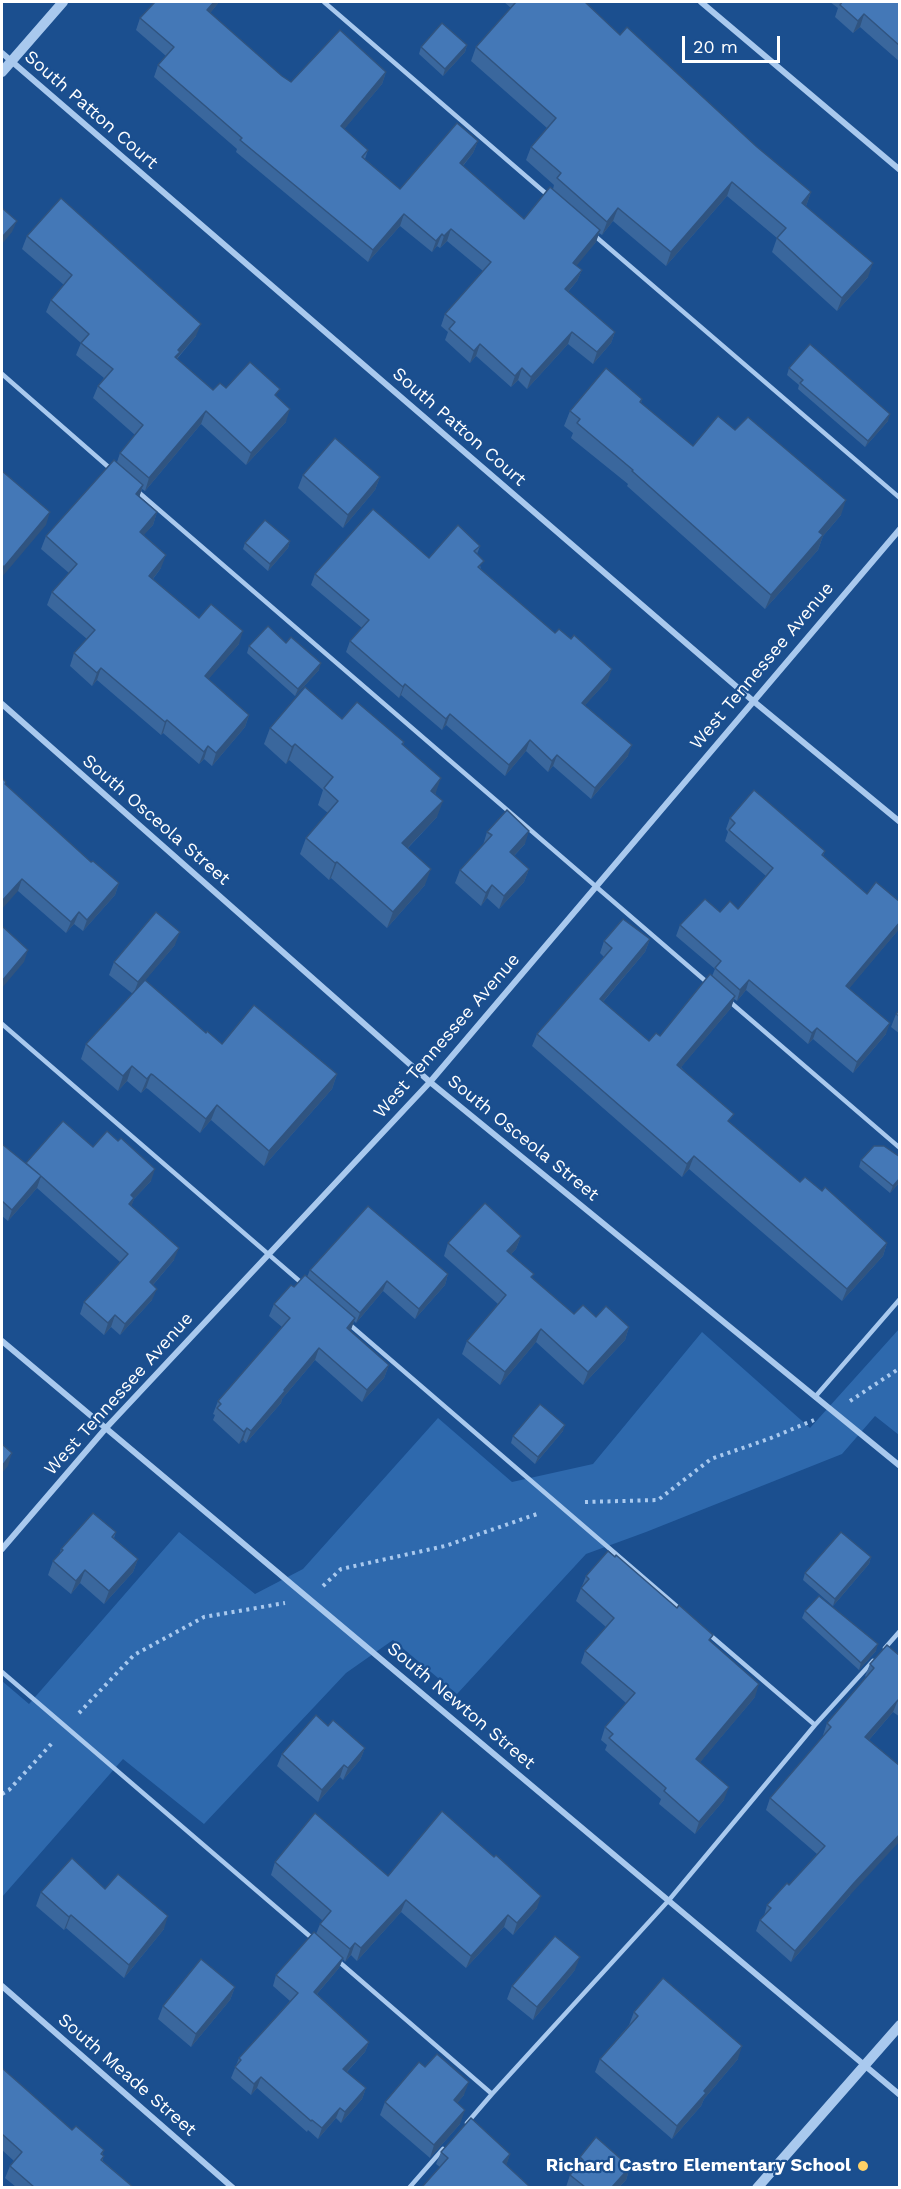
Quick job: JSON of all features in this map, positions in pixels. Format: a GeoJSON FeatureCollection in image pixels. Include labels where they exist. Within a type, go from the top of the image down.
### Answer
{"type":"FeatureCollection","features":[{"type":"Feature","properties":{"kind":"street"},"geometry":{"type":"LineString","coordinates":[[2,72],[63,2]]}},
{"type":"Feature","properties":{"kind":"street"},"geometry":{"type":"LineString","coordinates":[[701,2],[900,170]]}},
{"type":"Feature","properties":{"kind":"street","name":"South Patton Court"},"geometry":{"type":"LineString","coordinates":[[2,52],[752,700],[900,822]]}},
{"type":"Feature","properties":{"kind":"street","name":"West Tennessee Avenue"},"geometry":{"type":"LineString","coordinates":[[2,1549],[106,1428],[430,1082],[752,700],[900,529]]}},
{"type":"Feature","properties":{"kind":"street","name":"South Osceola Street"},"geometry":{"type":"LineString","coordinates":[[2,704],[430,1082],[900,1466]]}},
{"type":"Feature","properties":{"kind":"street","name":"South Newton Street"},"geometry":{"type":"LineString","coordinates":[[2,1341],[900,2095]]}},
{"type":"Feature","properties":{"kind":"street","name":"South Meade Street"},"geometry":{"type":"LineString","coordinates":[[2,1986],[233,2187]]}},
{"type":"Feature","properties":{"kind":"street"},"geometry":{"type":"LineString","coordinates":[[757,2187],[900,2025]]}},
{"type":"Feature","properties":{"kind":"lane"},"geometry":{"type":"LineString","coordinates":[[324,2],[558,203]]}},
{"type":"Feature","properties":{"kind":"lane"},"geometry":{"type":"LineString","coordinates":[[594,234],[900,498]]}},
{"type":"Feature","properties":{"kind":"lane"},"geometry":{"type":"LineString","coordinates":[[2,374],[118,475]]}},
{"type":"Feature","properties":{"kind":"lane"},"geometry":{"type":"LineString","coordinates":[[128,483],[712,986]]}},
{"type":"Feature","properties":{"kind":"lane"},"geometry":{"type":"LineString","coordinates":[[721,994],[900,1148]]}},
{"type":"Feature","properties":{"kind":"lane"},"geometry":{"type":"LineString","coordinates":[[2,1024],[313,1293]]}},
{"type":"Feature","properties":{"kind":"lane"},"geometry":{"type":"LineString","coordinates":[[815,1397],[900,1299]]}},
{"type":"Feature","properties":{"kind":"lane"},"geometry":{"type":"LineString","coordinates":[[348,1323],[683,1612]]}},
{"type":"Feature","properties":{"kind":"lane"},"geometry":{"type":"LineString","coordinates":[[701,1627],[815,1725]]}},
{"type":"Feature","properties":{"kind":"lane"},"geometry":{"type":"LineString","coordinates":[[462,2128],[669,1900],[815,1725],[900,1631]]}},
{"type":"Feature","properties":{"kind":"lane"},"geometry":{"type":"LineString","coordinates":[[2,1672],[320,1945]]}},
{"type":"Feature","properties":{"kind":"lane"},"geometry":{"type":"LineString","coordinates":[[329,1953],[492,2094]]}},
{"type":"Feature","properties":{"kind":"lane"},"geometry":{"type":"LineString","coordinates":[[409,2187],[447,2145]]}},
{"type":"Feature","properties":{"kind":"path"},"geometry":{"type":"LineString","coordinates":[[2,1794],[9,1790],[134,1655],[204,1617],[309,1599],[341,1569],[445,1546],[570,1503],[658,1500],[711,1459],[834,1412],[900,1368]]}},
{"type":"Feature","properties":{"kind":"shaded area"},"geometry":{"type":"Polygon","coordinates":[[[899,1329],[899,1435],[875,1416],[842,1454],[586,1554],[457,1694],[393,1640],[346,1673],[204,1824],[123,1759],[2,1897],[2,1681],[29,1704],[179,1532],[255,1594],[303,1569],[438,1418],[512,1482],[593,1464],[702,1332],[810,1428],[899,1329]]]}},
{"type":"Feature","properties":{"kind":"building"},"geometry":{"type":"Polygon","coordinates":[[[155,2],[214,2],[207,10],[291,82],[340,30],[386,72],[341,126],[368,150],[362,157],[400,189],[457,123],[478,141],[460,163],[524,219],[550,187],[600,230],[573,263],[582,270],[565,289],[615,332],[597,352],[572,332],[531,377],[522,368],[515,376],[480,344],[474,351],[449,329],[455,322],[445,314],[491,262],[451,229],[436,241],[404,214],[373,250],[240,140],[242,138],[158,65],[174,47],[140,18],[155,2]]]}},
{"type":"Feature","properties":{"kind":"building"},"geometry":{"type":"Polygon","coordinates":[[[516,2],[585,2],[620,35],[627,27],[757,147],[811,192],[802,203],[873,263],[842,298],[777,238],[786,228],[732,182],[671,252],[618,208],[607,222],[557,178],[561,173],[531,147],[556,118],[476,47],[516,2]]]}},
{"type":"Feature","properties":{"kind":"building"},"geometry":{"type":"Polygon","coordinates":[[[842,2],[900,2],[900,46],[864,14],[858,21],[840,5],[842,2]]]}},
{"type":"Feature","properties":{"kind":"building"},"geometry":{"type":"Polygon","coordinates":[[[442,23],[467,45],[445,69],[421,47],[442,23]]]}},
{"type":"Feature","properties":{"kind":"building"},"geometry":{"type":"Polygon","coordinates":[[[61,198],[201,324],[178,350],[180,352],[175,357],[213,390],[220,383],[226,388],[250,362],[280,389],[275,395],[290,409],[251,453],[206,411],[149,478],[120,453],[143,425],[98,386],[113,369],[81,343],[89,334],[51,300],[72,275],[27,236],[61,198]]]}},
{"type":"Feature","properties":{"kind":"building"},"geometry":{"type":"Polygon","coordinates":[[[2,208],[17,221],[2,237],[2,208]]]}},
{"type":"Feature","properties":{"kind":"building"},"geometry":{"type":"Polygon","coordinates":[[[810,344],[890,414],[868,441],[800,383],[803,380],[789,368],[810,344]]]}},
{"type":"Feature","properties":{"kind":"building"},"geometry":{"type":"Polygon","coordinates":[[[606,368],[642,399],[640,402],[693,446],[718,416],[735,430],[748,417],[846,500],[819,532],[823,535],[771,595],[633,470],[577,423],[580,419],[570,411],[606,368]]]}},
{"type":"Feature","properties":{"kind":"building"},"geometry":{"type":"Polygon","coordinates":[[[335,438],[380,477],[348,515],[303,475],[335,438]]]}},
{"type":"Feature","properties":{"kind":"building"},"geometry":{"type":"Polygon","coordinates":[[[114,460],[143,485],[136,494],[157,512],[140,532],[166,555],[149,576],[199,618],[211,604],[243,631],[205,676],[249,715],[216,753],[208,746],[204,752],[101,668],[97,673],[74,653],[95,630],[52,592],[77,564],[46,536],[114,460]]]}},
{"type":"Feature","properties":{"kind":"building"},"geometry":{"type":"Polygon","coordinates":[[[2,471],[50,512],[4,567],[2,565],[2,471]]]}},
{"type":"Feature","properties":{"kind":"building"},"geometry":{"type":"Polygon","coordinates":[[[373,509],[429,558],[458,525],[480,546],[474,551],[484,561],[478,567],[555,633],[559,629],[571,639],[574,635],[612,669],[582,703],[632,745],[595,788],[557,755],[552,761],[530,740],[509,765],[450,714],[446,719],[405,684],[403,687],[350,641],[369,620],[315,574],[373,509]]]}},
{"type":"Feature","properties":{"kind":"building"},"geometry":{"type":"Polygon","coordinates":[[[265,520],[290,541],[270,564],[245,543],[265,520]]]}},
{"type":"Feature","properties":{"kind":"building"},"geometry":{"type":"Polygon","coordinates":[[[268,626],[286,643],[291,637],[321,663],[298,689],[249,646],[268,626]]]}},
{"type":"Feature","properties":{"kind":"building"},"geometry":{"type":"Polygon","coordinates":[[[305,687],[342,719],[357,702],[404,742],[402,744],[441,778],[431,791],[443,801],[402,843],[431,869],[393,912],[337,862],[335,863],[306,838],[338,801],[324,788],[333,777],[295,744],[292,747],[270,728],[305,687]]]}},
{"type":"Feature","properties":{"kind":"building"},"geometry":{"type":"Polygon","coordinates":[[[2,778],[5,784],[91,862],[93,861],[119,883],[87,920],[79,912],[71,922],[22,879],[2,901],[2,778]]]}},
{"type":"Feature","properties":{"kind":"building"},"geometry":{"type":"Polygon","coordinates":[[[754,790],[825,851],[822,855],[867,894],[876,882],[900,902],[900,922],[846,986],[890,1023],[857,1062],[817,1028],[812,1033],[749,980],[740,990],[715,968],[721,961],[680,925],[705,899],[720,912],[730,901],[738,909],[773,868],[729,830],[735,823],[730,818],[754,790]]]}},
{"type":"Feature","properties":{"kind":"building"},"geometry":{"type":"Polygon","coordinates":[[[507,810],[529,831],[510,852],[529,869],[504,896],[492,885],[486,893],[460,870],[492,835],[487,832],[507,810]]]}},
{"type":"Feature","properties":{"kind":"building"},"geometry":{"type":"Polygon","coordinates":[[[156,912],[180,932],[138,982],[114,962],[156,912]]]}},
{"type":"Feature","properties":{"kind":"building"},"geometry":{"type":"Polygon","coordinates":[[[623,919],[650,939],[600,999],[649,1041],[656,1033],[660,1036],[710,974],[735,996],[677,1065],[734,1114],[728,1121],[800,1182],[805,1177],[822,1191],[825,1187],[887,1243],[847,1289],[694,1156],[687,1164],[537,1034],[612,948],[604,941],[623,919]]]}},
{"type":"Feature","properties":{"kind":"building"},"geometry":{"type":"Polygon","coordinates":[[[2,926],[28,950],[2,981],[2,926]]]}},
{"type":"Feature","properties":{"kind":"building"},"geometry":{"type":"Polygon","coordinates":[[[145,980],[222,1044],[254,1005],[337,1074],[269,1151],[217,1105],[206,1119],[153,1075],[151,1074],[147,1079],[132,1066],[123,1076],[86,1044],[145,980]]]}},
{"type":"Feature","properties":{"kind":"building"},"geometry":{"type":"Polygon","coordinates":[[[63,1121],[93,1147],[107,1131],[118,1141],[121,1138],[155,1169],[131,1195],[134,1198],[129,1204],[179,1248],[150,1282],[157,1289],[125,1324],[115,1315],[108,1323],[84,1302],[128,1254],[41,1176],[12,1210],[2,1201],[2,1144],[40,1175],[26,1163],[63,1121]]]}},
{"type":"Feature","properties":{"kind":"building"},"geometry":{"type":"Polygon","coordinates":[[[874,1146],[884,1146],[900,1157],[900,1178],[893,1186],[861,1160],[874,1146]]]}},
{"type":"Feature","properties":{"kind":"building"},"geometry":{"type":"Polygon","coordinates":[[[485,1203],[521,1236],[507,1251],[534,1274],[531,1277],[574,1314],[583,1305],[596,1317],[606,1306],[629,1327],[588,1372],[541,1329],[505,1372],[467,1341],[506,1295],[448,1243],[485,1203]]]}},
{"type":"Feature","properties":{"kind":"building"},"geometry":{"type":"Polygon","coordinates":[[[368,1206],[448,1274],[419,1309],[387,1281],[360,1313],[310,1270],[368,1206]]]}},
{"type":"Feature","properties":{"kind":"building"},"geometry":{"type":"Polygon","coordinates":[[[305,1275],[355,1318],[347,1328],[389,1365],[367,1390],[319,1348],[251,1431],[247,1428],[244,1432],[217,1408],[221,1404],[218,1401],[290,1318],[274,1304],[291,1285],[294,1287],[305,1275]]]}},
{"type":"Feature","properties":{"kind":"building"},"geometry":{"type":"Polygon","coordinates":[[[540,1404],[565,1425],[538,1457],[513,1436],[540,1404]]]}},
{"type":"Feature","properties":{"kind":"building"},"geometry":{"type":"Polygon","coordinates":[[[2,1444],[12,1453],[2,1466],[2,1444]]]}},
{"type":"Feature","properties":{"kind":"building"},"geometry":{"type":"Polygon","coordinates":[[[93,1513],[116,1532],[112,1537],[138,1559],[109,1591],[85,1570],[76,1581],[53,1561],[93,1513]]]}},
{"type":"Feature","properties":{"kind":"building"},"geometry":{"type":"Polygon","coordinates":[[[841,1532],[871,1557],[835,1599],[805,1573],[841,1532]]]}},
{"type":"Feature","properties":{"kind":"building"},"geometry":{"type":"Polygon","coordinates":[[[608,1551],[615,1557],[616,1555],[677,1608],[679,1605],[713,1635],[709,1640],[759,1684],[696,1759],[729,1787],[699,1822],[664,1791],[666,1788],[609,1738],[613,1734],[605,1727],[635,1693],[585,1651],[614,1618],[581,1588],[589,1579],[586,1576],[608,1551]]]}},
{"type":"Feature","properties":{"kind":"building"},"geometry":{"type":"Polygon","coordinates":[[[819,1596],[878,1644],[861,1663],[805,1611],[819,1596]]]}},
{"type":"Feature","properties":{"kind":"building"},"geometry":{"type":"Polygon","coordinates":[[[887,1645],[900,1656],[900,1701],[898,1700],[865,1737],[900,1766],[900,1834],[795,1951],[760,1920],[771,1908],[767,1905],[825,1846],[770,1798],[831,1727],[827,1723],[874,1668],[870,1664],[887,1645]]]}},
{"type":"Feature","properties":{"kind":"building"},"geometry":{"type":"Polygon","coordinates":[[[316,1715],[328,1726],[333,1720],[365,1748],[348,1768],[344,1765],[322,1790],[282,1754],[316,1715]]]}},
{"type":"Feature","properties":{"kind":"building"},"geometry":{"type":"Polygon","coordinates":[[[442,1811],[541,1896],[517,1923],[508,1915],[471,1956],[406,1900],[361,1948],[355,1943],[350,1949],[320,1924],[331,1911],[275,1862],[315,1813],[388,1876],[442,1811]]]}},
{"type":"Feature","properties":{"kind":"building"},"geometry":{"type":"Polygon","coordinates":[[[72,1858],[105,1889],[118,1874],[168,1916],[129,1965],[41,1892],[72,1858]]]}},
{"type":"Feature","properties":{"kind":"building"},"geometry":{"type":"Polygon","coordinates":[[[314,1932],[343,1958],[314,1992],[369,2042],[343,2069],[366,2088],[345,2112],[340,2108],[322,2128],[261,2077],[254,2084],[235,2067],[241,2060],[239,2058],[298,1993],[276,1975],[314,1932]]]}},
{"type":"Feature","properties":{"kind":"building"},"geometry":{"type":"Polygon","coordinates":[[[555,1936],[580,1957],[537,2007],[512,1986],[555,1936]]]}},
{"type":"Feature","properties":{"kind":"building"},"geometry":{"type":"Polygon","coordinates":[[[201,1959],[235,1987],[196,2034],[163,2006],[201,1959]]]}},
{"type":"Feature","properties":{"kind":"building"},"geometry":{"type":"Polygon","coordinates":[[[663,1978],[742,2046],[677,2126],[600,2059],[638,2016],[634,2012],[663,1978]]]}},
{"type":"Feature","properties":{"kind":"building"},"geometry":{"type":"Polygon","coordinates":[[[437,2054],[469,2082],[454,2100],[465,2110],[434,2145],[385,2102],[419,2062],[425,2067],[437,2054]]]}},
{"type":"Feature","properties":{"kind":"building"},"geometry":{"type":"Polygon","coordinates":[[[2,2068],[72,2130],[76,2126],[104,2150],[101,2160],[133,2187],[34,2187],[10,2166],[22,2152],[2,2134],[2,2068]]]}},
{"type":"Feature","properties":{"kind":"building"},"geometry":{"type":"Polygon","coordinates":[[[471,2118],[510,2154],[503,2162],[528,2187],[422,2187],[448,2158],[441,2152],[471,2118]]]}},
{"type":"Feature","properties":{"kind":"building"},"geometry":{"type":"Polygon","coordinates":[[[596,2137],[630,2167],[612,2187],[585,2187],[570,2175],[583,2160],[580,2157],[596,2137]]]}},
{"type":"Feature","properties":{"kind":"place","name":"Richard Castro Elementary School"},"geometry":{"type":"Point","coordinates":[863,2166]}}]}
